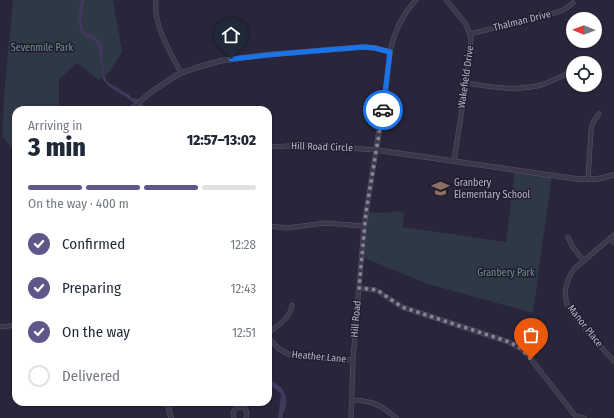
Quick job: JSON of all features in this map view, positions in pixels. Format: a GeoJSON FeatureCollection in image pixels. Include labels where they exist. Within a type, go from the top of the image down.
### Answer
{"type":"FeatureCollection","features":[{"type":"Feature","properties":{"kind":"street"},"geometry":{"type":"LineString","coordinates":[[156,0],[158,25],[181,73]]}},
{"type":"Feature","properties":{"kind":"street","name":"Hill Road"},"geometry":{"type":"LineString","coordinates":[[351,418],[353,360],[364,226],[385,95],[390,52],[399,23],[407,10],[416,0]]}},
{"type":"Feature","properties":{"kind":"street","name":"Wakefield Drive"},"geometry":{"type":"LineString","coordinates":[[446,0],[464,21],[470,34],[471,46],[454,161]]}},
{"type":"Feature","properties":{"kind":"street","name":"Thalman Drive"},"geometry":{"type":"LineString","coordinates":[[470,34],[558,12],[573,3]]}},
{"type":"Feature","properties":{"kind":"street"},"geometry":{"type":"LineString","coordinates":[[134,106],[154,89],[181,73],[220,61],[264,55],[366,47],[378,48],[390,52]]}},
{"type":"Feature","properties":{"kind":"street"},"geometry":{"type":"LineString","coordinates":[[466,83],[502,88],[523,88],[545,84],[566,74]]}},
{"type":"Feature","properties":{"kind":"street"},"geometry":{"type":"LineString","coordinates":[[588,179],[591,132],[593,122],[599,114]]}},
{"type":"Feature","properties":{"kind":"street","name":"Hill Road Circle"},"geometry":{"type":"LineString","coordinates":[[272,147],[308,145],[376,150]]}},
{"type":"Feature","properties":{"kind":"street"},"geometry":{"type":"LineString","coordinates":[[376,150],[577,179],[600,178],[614,175]]}},
{"type":"Feature","properties":{"kind":"street"},"geometry":{"type":"LineString","coordinates":[[272,227],[287,228],[325,223],[364,226]]}},
{"type":"Feature","properties":{"kind":"street","name":"Manor Place"},"geometry":{"type":"LineString","coordinates":[[614,235],[574,269],[568,278],[566,290],[566,301],[569,308],[614,361]]}},
{"type":"Feature","properties":{"kind":"street"},"geometry":{"type":"LineString","coordinates":[[568,237],[572,246],[583,260]]}},
{"type":"Feature","properties":{"kind":"street"},"geometry":{"type":"LineString","coordinates":[[610,238],[614,243]]}},
{"type":"Feature","properties":{"kind":"street"},"geometry":{"type":"LineString","coordinates":[[359,288],[377,290],[402,307],[517,346],[527,354],[576,418],[584,418]]}},
{"type":"Feature","properties":{"kind":"street"},"geometry":{"type":"LineString","coordinates":[[272,330],[289,314],[292,305]]}},
{"type":"Feature","properties":{"kind":"street"},"geometry":{"type":"LineString","coordinates":[[0,327],[12,326]]}},
{"type":"Feature","properties":{"kind":"street","name":"Heather Lane"},"geometry":{"type":"LineString","coordinates":[[272,341],[277,347],[290,355],[353,360]]}},
{"type":"Feature","properties":{"kind":"street"},"geometry":{"type":"LineString","coordinates":[[352,400],[373,403],[382,407],[396,418]]}},
{"type":"Feature","properties":{"kind":"street"},"geometry":{"type":"LineString","coordinates":[[167,406],[171,418]]}},
{"type":"Feature","properties":{"kind":"street"},"geometry":{"type":"LineString","coordinates":[[234,418],[234,411],[236,408],[240,407],[246,410],[246,418]]}},
{"type":"Feature","properties":{"kind":"green space","name":"Sevenmile Park"},"geometry":{"type":"Polygon","coordinates":[[[13,0],[113,0],[122,52],[109,72],[99,80],[77,63],[59,79],[59,106],[12,106],[12,148],[2,136],[5,83],[13,0]]]}},
{"type":"Feature","properties":{"kind":"green space","name":"Granbery Park"},"geometry":{"type":"Polygon","coordinates":[[[515,170],[552,175],[533,313],[428,284],[362,257],[366,212],[385,213],[398,211],[404,213],[403,227],[506,242],[515,170]]]}},
{"type":"Feature","properties":{"kind":"shaded area"},"geometry":{"type":"Polygon","coordinates":[[[81,0],[84,0],[81,20],[84,31],[93,34],[102,44],[102,60],[106,80],[132,98],[138,99],[146,106],[138,106],[127,97],[109,86],[103,79],[98,46],[94,40],[83,35],[81,32],[78,22],[81,0]]]}},
{"type":"Feature","properties":{"kind":"shaded area"},"geometry":{"type":"Polygon","coordinates":[[[272,382],[280,386],[285,393],[287,401],[283,418],[278,418],[281,394],[272,387],[272,382]]]}},
{"type":"Feature","properties":{"kind":"way so far"},"geometry":{"type":"LineString","coordinates":[[383,110],[364,226],[359,288],[377,290],[402,307],[514,344],[531,359]]}},
{"type":"Feature","properties":{"kind":"place","name":"Granbery Elementary School"},"geometry":{"type":"Point","coordinates":[441,189]}},
{"type":"Feature","properties":{"kind":"route"},"geometry":{"type":"LineString","coordinates":[[231,59],[346,48],[372,47],[390,52],[383,110]]}}]}
